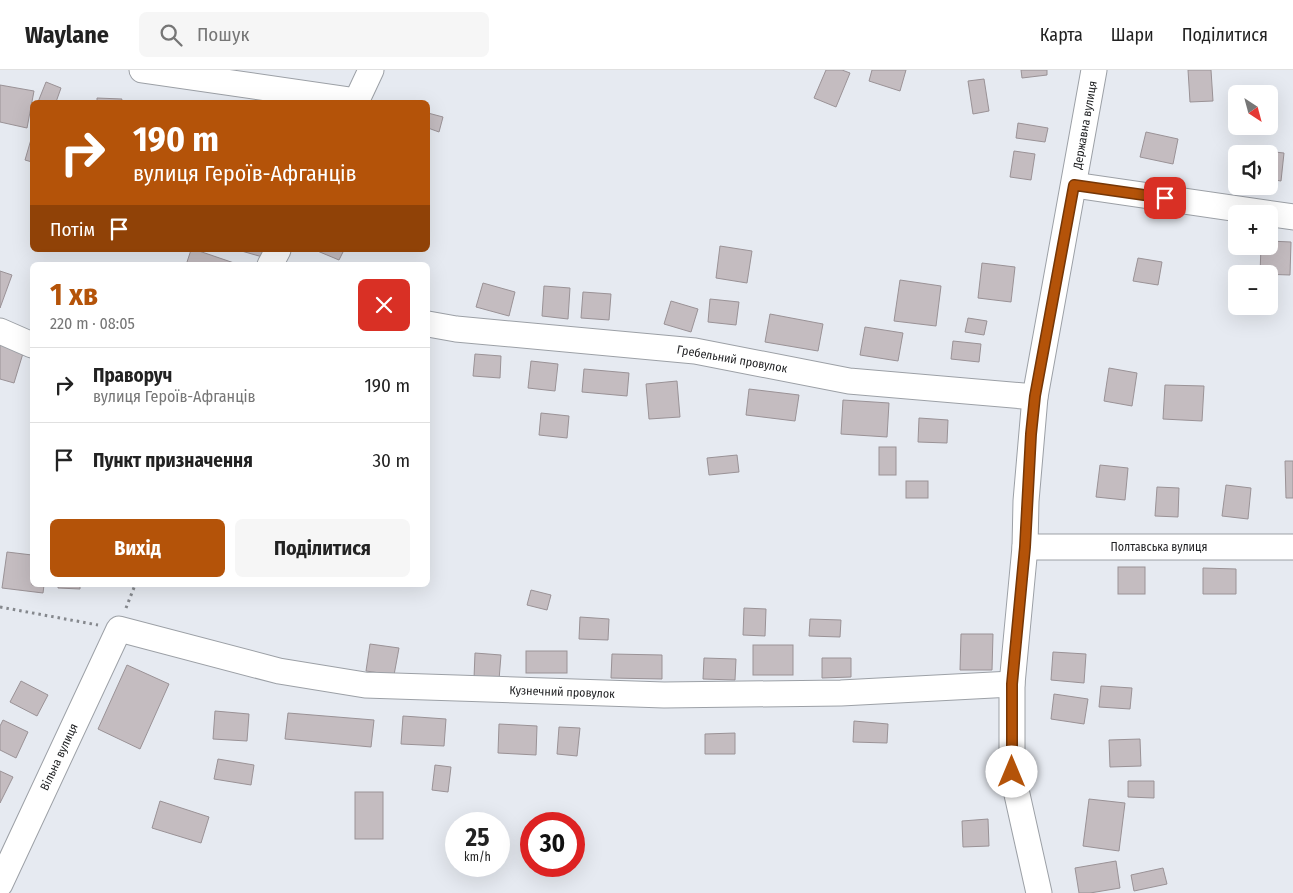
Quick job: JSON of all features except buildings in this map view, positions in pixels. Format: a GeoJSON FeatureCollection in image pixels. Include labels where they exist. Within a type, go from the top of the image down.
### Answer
{"type":"FeatureCollection","features":[{"type":"Feature","properties":{"kind":"street"},"geometry":{"type":"LineString","coordinates":[[142,70],[344,100]]}},
{"type":"Feature","properties":{"kind":"street"},"geometry":{"type":"LineString","coordinates":[[358,100],[371,70]]}},
{"type":"Feature","properties":{"kind":"street","name":"Державна вулиця"},"geometry":{"type":"LineString","coordinates":[[1039,893],[1012,772],[1012,684],[1025,547],[1027,491],[1035,396],[1094,70]]}},
{"type":"Feature","properties":{"kind":"street"},"geometry":{"type":"LineString","coordinates":[[1074,185],[1293,217]]}},
{"type":"Feature","properties":{"kind":"street","name":"Гребельний провулок"},"geometry":{"type":"LineString","coordinates":[[430,324],[456,329],[695,351],[849,381],[1035,396]]}},
{"type":"Feature","properties":{"kind":"street"},"geometry":{"type":"LineString","coordinates":[[0,331],[30,344]]}},
{"type":"Feature","properties":{"kind":"street","name":"Полтавська вулиця"},"geometry":{"type":"LineString","coordinates":[[1025,547],[1293,546]]}},
{"type":"Feature","properties":{"kind":"street","name":"Кузнечний провулок"},"geometry":{"type":"LineString","coordinates":[[118,629],[279,671],[365,685],[664,695],[841,693],[1012,684]]}},
{"type":"Feature","properties":{"kind":"street","name":"Вільна вулиця"},"geometry":{"type":"LineString","coordinates":[[0,884],[118,629]]}},
{"type":"Feature","properties":{"kind":"path"},"geometry":{"type":"LineString","coordinates":[[0,607],[118,629]]}},
{"type":"Feature","properties":{"kind":"route"},"geometry":{"type":"LineString","coordinates":[[1012,772],[1012,684],[1025,547],[1026,500],[1035,396],[1074,185],[1165,198]]}}]}
